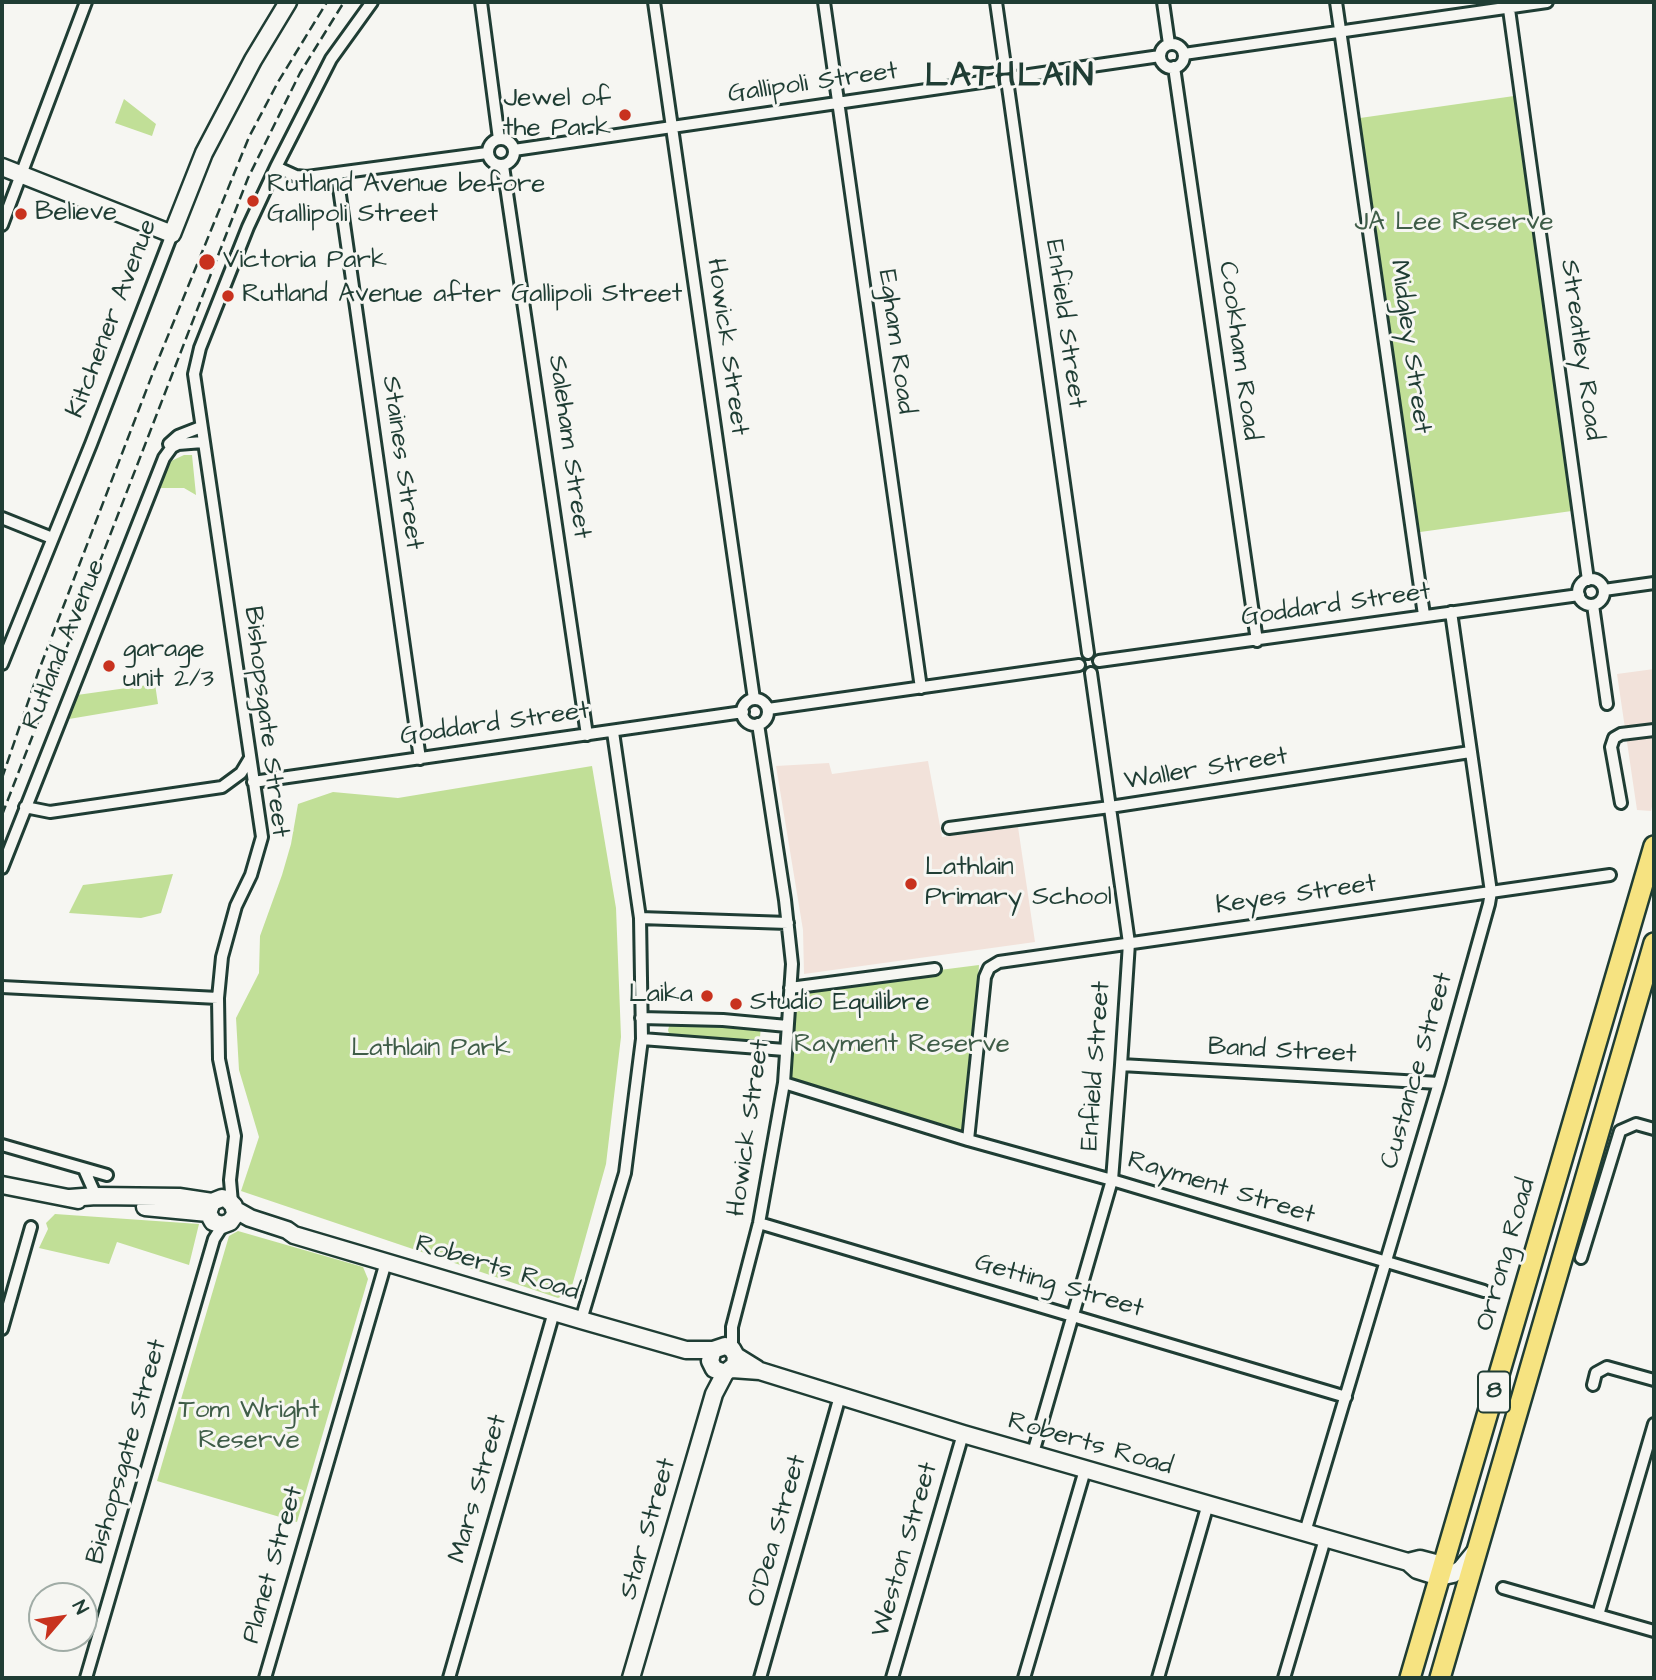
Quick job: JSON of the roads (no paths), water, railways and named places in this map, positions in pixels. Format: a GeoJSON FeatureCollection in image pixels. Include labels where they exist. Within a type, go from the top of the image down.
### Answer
{"type":"FeatureCollection","features":[{"type":"Feature","properties":{"kind":"highway","name":"Orrong Road"},"geometry":{"type":"LineString","coordinates":[[1410,1678],[1654,846]]}},
{"type":"Feature","properties":{"kind":"highway","name":"Orrong Road"},"geometry":{"type":"LineString","coordinates":[[1440,1678],[1654,943]]}},
{"type":"Feature","properties":{"kind":"main road","name":"Kitchener Avenue"},"geometry":{"type":"LineString","coordinates":[[172,233],[209,143],[253,60],[288,2]]}},
{"type":"Feature","properties":{"kind":"main road"},"geometry":{"type":"LineString","coordinates":[[2,167],[172,233]]}},
{"type":"Feature","properties":{"kind":"main road","name":"Roberts Road"},"geometry":{"type":"LineString","coordinates":[[2,1185],[96,1205],[148,1207],[250,1218],[287,1230],[294,1235],[760,1371],[963,1434],[1408,1562],[1417,1570],[1441,1571]]}},
{"type":"Feature","properties":{"kind":"main road","name":"Roberts Road"},"geometry":{"type":"LineString","coordinates":[[71,1198],[179,1197],[220,1215]]}},
{"type":"Feature","properties":{"kind":"main road","name":"Star Street"},"geometry":{"type":"LineString","coordinates":[[631,1678],[723,1360]]}},
{"type":"Feature","properties":{"kind":"main road"},"geometry":{"type":"LineString","coordinates":[[1441,1571],[1453,1574],[1461,1569],[1475,1551]]}},
{"type":"Feature","properties":{"kind":"street"},"geometry":{"type":"LineString","coordinates":[[2,225],[86,2]]}},
{"type":"Feature","properties":{"kind":"street","name":"Bishopsgate Street"},"geometry":{"type":"LineString","coordinates":[[86,1678],[230,1180],[235,1136],[219,1059],[218,998],[222,957],[236,905],[251,875],[262,837],[194,374],[200,348],[248,227],[276,167],[331,59],[372,2]]}},
{"type":"Feature","properties":{"kind":"street"},"geometry":{"type":"LineString","coordinates":[[481,2],[499,139]]}},
{"type":"Feature","properties":{"kind":"street","name":"Howick Street"},"geometry":{"type":"LineString","coordinates":[[654,2],[754,699]]}},
{"type":"Feature","properties":{"kind":"street","name":"Egham Road"},"geometry":{"type":"LineString","coordinates":[[824,2],[921,688]]}},
{"type":"Feature","properties":{"kind":"street","name":"Enfield Street"},"geometry":{"type":"LineString","coordinates":[[996,2],[1088,653]]}},
{"type":"Feature","properties":{"kind":"street"},"geometry":{"type":"LineString","coordinates":[[1163,2],[1169,44]]}},
{"type":"Feature","properties":{"kind":"street","name":"Midgley Street"},"geometry":{"type":"LineString","coordinates":[[1336,2],[1424,615]]}},
{"type":"Feature","properties":{"kind":"street"},"geometry":{"type":"LineString","coordinates":[[1184,54],[1508,4],[1547,2]]}},
{"type":"Feature","properties":{"kind":"street","name":"Streatley Road"},"geometry":{"type":"LineString","coordinates":[[1508,4],[1588,580]]}},
{"type":"Feature","properties":{"kind":"street"},"geometry":{"type":"LineString","coordinates":[[1169,44],[1177,45],[1184,54],[1183,61],[1174,67],[1163,64],[1160,56],[1161,50],[1169,44]]}},
{"type":"Feature","properties":{"kind":"street","name":"Gallipoli Street"},"geometry":{"type":"LineString","coordinates":[[514,150],[1160,56]]}},
{"type":"Feature","properties":{"kind":"street","name":"Cookham Road"},"geometry":{"type":"LineString","coordinates":[[1174,67],[1257,641]]}},
{"type":"Feature","properties":{"kind":"street"},"geometry":{"type":"LineString","coordinates":[[499,139],[509,142],[514,150],[512,160],[503,166],[493,163],[488,153],[491,144],[499,139]]}},
{"type":"Feature","properties":{"kind":"street"},"geometry":{"type":"LineString","coordinates":[[276,167],[296,176],[307,177],[488,153]]}},
{"type":"Feature","properties":{"kind":"street","name":"Saleham Street"},"geometry":{"type":"LineString","coordinates":[[503,166],[587,735]]}},
{"type":"Feature","properties":{"kind":"street","name":"Staines Street"},"geometry":{"type":"LineString","coordinates":[[337,174],[421,759]]}},
{"type":"Feature","properties":{"kind":"street","name":"Kitchener Avenue"},"geometry":{"type":"LineString","coordinates":[[2,664],[172,233]]}},
{"type":"Feature","properties":{"kind":"street","name":"Rutland Avenue"},"geometry":{"type":"LineString","coordinates":[[156,479],[160,457],[168,445],[178,436],[201,427]]}},
{"type":"Feature","properties":{"kind":"street","name":"Rutland Avenue"},"geometry":{"type":"LineString","coordinates":[[2,868],[156,479],[172,447],[187,442],[203,442]]}},
{"type":"Feature","properties":{"kind":"street"},"geometry":{"type":"LineString","coordinates":[[2,518],[52,538]]}},
{"type":"Feature","properties":{"kind":"street"},"geometry":{"type":"LineString","coordinates":[[1588,580],[1597,581],[1604,590],[1602,599],[1593,605],[1585,603],[1579,595],[1581,584],[1588,580]]}},
{"type":"Feature","properties":{"kind":"street"},"geometry":{"type":"LineString","coordinates":[[1604,590],[1654,583]]}},
{"type":"Feature","properties":{"kind":"street","name":"Goddard Street"},"geometry":{"type":"LineString","coordinates":[[1099,661],[1579,595]]}},
{"type":"Feature","properties":{"kind":"street"},"geometry":{"type":"LineString","coordinates":[[1593,605],[1606,704]]}},
{"type":"Feature","properties":{"kind":"street","name":"Custance Street"},"geometry":{"type":"LineString","coordinates":[[1305,1532],[1439,1083],[1490,892],[1451,612]]}},
{"type":"Feature","properties":{"kind":"street"},"geometry":{"type":"LineString","coordinates":[[1088,653],[1094,654],[1099,661],[1097,670],[1091,673],[1082,670],[1079,665],[1082,656],[1088,653]]}},
{"type":"Feature","properties":{"kind":"street"},"geometry":{"type":"LineString","coordinates":[[768,709],[1079,665]]}},
{"type":"Feature","properties":{"kind":"street","name":"Enfield Street"},"geometry":{"type":"LineString","coordinates":[[1033,1453],[1071,1314],[1112,1180],[1121,1065],[1129,943],[1091,673]]}},
{"type":"Feature","properties":{"kind":"street"},"geometry":{"type":"LineString","coordinates":[[754,699],[765,703],[768,709],[767,718],[758,724],[747,722],[743,712],[747,702],[754,699]]}},
{"type":"Feature","properties":{"kind":"street","name":"Goddard Street"},"geometry":{"type":"LineString","coordinates":[[253,782],[743,712]]}},
{"type":"Feature","properties":{"kind":"street","name":"Howick Street"},"geometry":{"type":"LineString","coordinates":[[723,1360],[759,1223],[784,1083],[790,988],[791,951],[788,923],[758,724]]}},
{"type":"Feature","properties":{"kind":"street"},"geometry":{"type":"LineString","coordinates":[[1621,803],[1612,743],[1620,734],[1653,729]]}},
{"type":"Feature","properties":{"kind":"street"},"geometry":{"type":"LineString","coordinates":[[581,1320],[625,1172],[642,1039],[640,918],[613,732]]}},
{"type":"Feature","properties":{"kind":"street","name":"Waller Street"},"geometry":{"type":"LineString","coordinates":[[949,828],[1110,807],[1470,752]]}},
{"type":"Feature","properties":{"kind":"street"},"geometry":{"type":"LineString","coordinates":[[25,807],[50,812],[222,787],[241,774],[250,758]]}},
{"type":"Feature","properties":{"kind":"street","name":"Keyes Street"},"geometry":{"type":"LineString","coordinates":[[968,1140],[985,977],[989,968],[999,962],[1610,875]]}},
{"type":"Feature","properties":{"kind":"street"},"geometry":{"type":"LineString","coordinates":[[640,918],[788,923]]}},
{"type":"Feature","properties":{"kind":"street"},"geometry":{"type":"LineString","coordinates":[[790,988],[935,969]]}},
{"type":"Feature","properties":{"kind":"street"},"geometry":{"type":"LineString","coordinates":[[2,987],[218,998]]}},
{"type":"Feature","properties":{"kind":"street"},"geometry":{"type":"LineString","coordinates":[[642,1018],[723,1020],[787,1026]]}},
{"type":"Feature","properties":{"kind":"street"},"geometry":{"type":"LineString","coordinates":[[671,1020],[668,1030],[671,1041]]}},
{"type":"Feature","properties":{"kind":"street"},"geometry":{"type":"LineString","coordinates":[[757,1048],[761,1024]]}},
{"type":"Feature","properties":{"kind":"street"},"geometry":{"type":"LineString","coordinates":[[642,1039],[785,1050]]}},
{"type":"Feature","properties":{"kind":"street","name":"Band Street"},"geometry":{"type":"LineString","coordinates":[[1121,1065],[1439,1083]]}},
{"type":"Feature","properties":{"kind":"street","name":"Rayment Street"},"geometry":{"type":"LineString","coordinates":[[784,1083],[968,1140],[1484,1291]]}},
{"type":"Feature","properties":{"kind":"street"},"geometry":{"type":"LineString","coordinates":[[1581,1258],[1620,1131],[1626,1126],[1636,1124],[1654,1129]]}},
{"type":"Feature","properties":{"kind":"street"},"geometry":{"type":"LineString","coordinates":[[2,1145],[107,1175]]}},
{"type":"Feature","properties":{"kind":"street"},"geometry":{"type":"LineString","coordinates":[[84,1169],[96,1196]]}},
{"type":"Feature","properties":{"kind":"street","name":"Getting Street"},"geometry":{"type":"LineString","coordinates":[[759,1223],[1346,1397]]}},
{"type":"Feature","properties":{"kind":"street"},"geometry":{"type":"LineString","coordinates":[[2,1329],[31,1227]]}},
{"type":"Feature","properties":{"kind":"street","name":"Planet Street"},"geometry":{"type":"LineString","coordinates":[[265,1678],[386,1262]]}},
{"type":"Feature","properties":{"kind":"street","name":"Mars Street"},"geometry":{"type":"LineString","coordinates":[[449,1678],[554,1312]]}},
{"type":"Feature","properties":{"kind":"street"},"geometry":{"type":"LineString","coordinates":[[1592,1385],[1596,1373],[1607,1367],[1654,1380]]}},
{"type":"Feature","properties":{"kind":"street","name":"O'Dea Street"},"geometry":{"type":"LineString","coordinates":[[760,1678],[840,1396]]}},
{"type":"Feature","properties":{"kind":"street"},"geometry":{"type":"LineString","coordinates":[[1598,1615],[1654,1424]]}},
{"type":"Feature","properties":{"kind":"street","name":"Weston Street"},"geometry":{"type":"LineString","coordinates":[[892,1678],[963,1434]]}},
{"type":"Feature","properties":{"kind":"street"},"geometry":{"type":"LineString","coordinates":[[1024,1678],[1085,1470]]}},
{"type":"Feature","properties":{"kind":"street"},"geometry":{"type":"LineString","coordinates":[[1158,1678],[1208,1504]]}},
{"type":"Feature","properties":{"kind":"street"},"geometry":{"type":"LineString","coordinates":[[1284,1678],[1325,1539]]}},
{"type":"Feature","properties":{"kind":"street"},"geometry":{"type":"LineString","coordinates":[[1503,1588],[1654,1632]]}},
{"type":"Feature","properties":{"kind":"railway"},"geometry":{"type":"LineString","coordinates":[[2,778],[39,670],[154,370],[249,137],[278,82],[327,2]]}},
{"type":"Feature","properties":{"kind":"railway"},"geometry":{"type":"LineString","coordinates":[[2,815],[248,178],[300,73],[344,2]]}},
{"type":"Feature","properties":{"kind":"place","name":"Jewel of the Park"},"geometry":{"type":"Point","coordinates":[625,115]}},
{"type":"Feature","properties":{"kind":"place","name":"Rutland Avenue before Gallipoli Street"},"geometry":{"type":"Point","coordinates":[253,201]}},
{"type":"Feature","properties":{"kind":"place","name":"Believe"},"geometry":{"type":"Point","coordinates":[21,214]}},
{"type":"Feature","properties":{"kind":"place","name":"Victoria Park"},"geometry":{"type":"Point","coordinates":[207,262]}},
{"type":"Feature","properties":{"kind":"place","name":"Rutland Avenue after Gallipoli Street"},"geometry":{"type":"Point","coordinates":[228,296]}},
{"type":"Feature","properties":{"kind":"place","name":"garage unit 2/3"},"geometry":{"type":"Point","coordinates":[109,666]}},
{"type":"Feature","properties":{"kind":"place","name":"Lathlain Primary School"},"geometry":{"type":"Point","coordinates":[911,884]}},
{"type":"Feature","properties":{"kind":"place","name":"Laika"},"geometry":{"type":"Point","coordinates":[707,996]}},
{"type":"Feature","properties":{"kind":"place","name":"Studio Equilibre"},"geometry":{"type":"Point","coordinates":[736,1004]}},
{"type":"Feature","properties":{"kind":"district","name":"LATHLAIN"},"geometry":{"type":"Point","coordinates":[1010,78]}},
{"type":"Feature","properties":{"kind":"park label","name":"JA Lee Reserve"},"geometry":{"type":"Point","coordinates":[1454,224]}},
{"type":"Feature","properties":{"kind":"park label","name":"Rayment Reserve"},"geometry":{"type":"Point","coordinates":[902,1046]}},
{"type":"Feature","properties":{"kind":"park label","name":"Lathlain Park"},"geometry":{"type":"Point","coordinates":[431,1050]}},
{"type":"Feature","properties":{"kind":"park label","name":"Tom Wright Reserve"},"geometry":{"type":"Point","coordinates":[249,1427]}}]}
